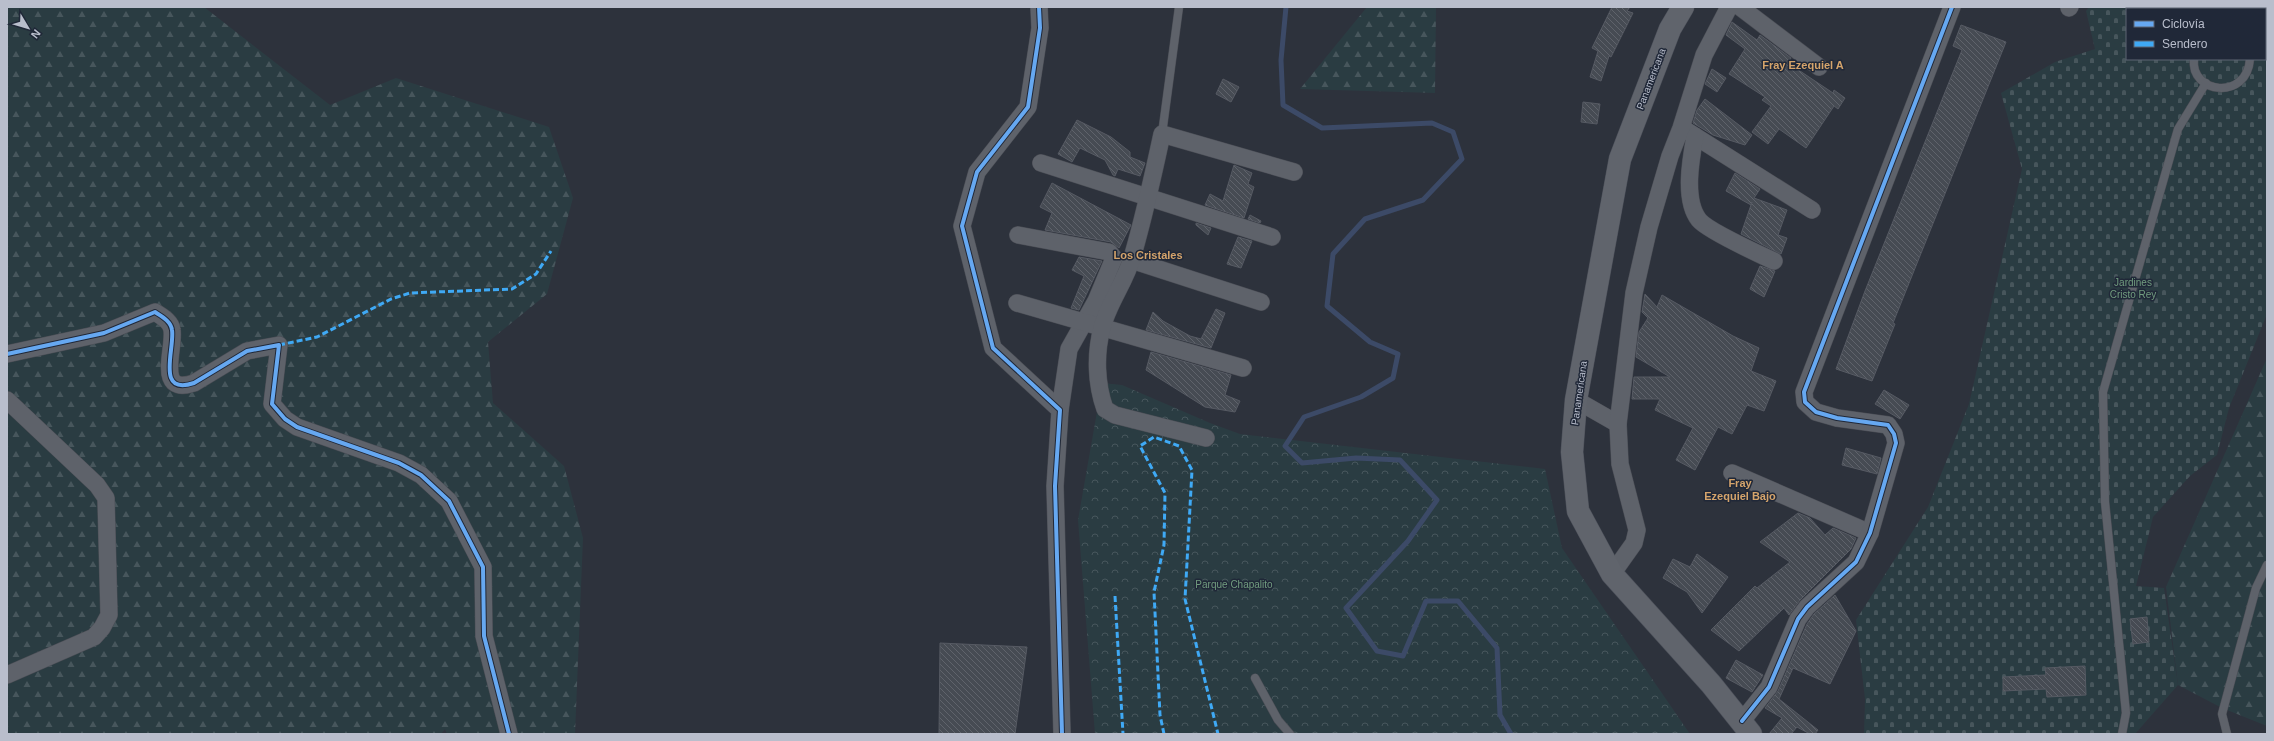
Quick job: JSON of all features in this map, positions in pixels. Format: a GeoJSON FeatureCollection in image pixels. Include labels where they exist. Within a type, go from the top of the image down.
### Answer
{"type":"FeatureCollection","features":[{"type":"Feature","properties":{"kind":"main road","name":"Panamericana"},"geometry":{"type":"LineString","coordinates":[[1683,7],[1670,29],[1620,159],[1576,400],[1572,452],[1578,511],[1612,574],[1711,684],[1747,728]]}},
{"type":"Feature","properties":{"kind":"street"},"geometry":{"type":"LineString","coordinates":[[1039,7],[1040,28],[1028,107],[977,172],[962,226],[993,348],[1060,410]]}},
{"type":"Feature","properties":{"kind":"street"},"geometry":{"type":"LineString","coordinates":[[1729,7],[1704,55],[1688,132],[1691,197],[1699,221],[1750,250],[1774,261]]}},
{"type":"Feature","properties":{"kind":"street"},"geometry":{"type":"LineString","coordinates":[[1740,7],[1820,67]]}},
{"type":"Feature","properties":{"kind":"street"},"geometry":{"type":"LineString","coordinates":[[1747,728],[1769,687],[1798,619],[1807,607],[1856,562],[1870,533],[1896,443],[1894,434],[1888,425],[1838,418],[1816,412],[1805,402],[1804,392],[1952,7]]}},
{"type":"Feature","properties":{"kind":"street"},"geometry":{"type":"LineString","coordinates":[[1688,132],[1812,210]]}},
{"type":"Feature","properties":{"kind":"street"},"geometry":{"type":"LineString","coordinates":[[1612,574],[1634,543],[1637,530],[1620,464],[1618,424],[1634,293],[1649,227],[1670,156],[1688,132]]}},
{"type":"Feature","properties":{"kind":"street"},"geometry":{"type":"LineString","coordinates":[[1206,438],[1116,415],[1105,409],[1100,395],[1097,362],[1102,328],[1131,260],[1149,196],[1162,134],[1294,172]]}},
{"type":"Feature","properties":{"kind":"street"},"geometry":{"type":"LineString","coordinates":[[1041,163],[1149,196],[1272,237]]}},
{"type":"Feature","properties":{"kind":"street"},"geometry":{"type":"LineString","coordinates":[[1018,235],[1113,254],[1114,258],[1096,301],[1069,348],[1060,410],[1055,486],[1062,734]]}},
{"type":"Feature","properties":{"kind":"street"},"geometry":{"type":"LineString","coordinates":[[1131,260],[1261,302]]}},
{"type":"Feature","properties":{"kind":"street"},"geometry":{"type":"LineString","coordinates":[[1017,303],[1243,368]]}},
{"type":"Feature","properties":{"kind":"street"},"geometry":{"type":"LineString","coordinates":[[7,354],[104,333],[155,312],[165,318],[172,328],[169,376],[174,383],[184,387],[194,383],[247,351],[279,345],[272,404],[285,419],[297,427],[399,463],[421,475],[449,501],[483,567],[484,636],[509,734]]}},
{"type":"Feature","properties":{"kind":"street"},"geometry":{"type":"LineString","coordinates":[[7,400],[97,485],[106,498],[109,615],[102,628],[94,637],[7,675]]}},
{"type":"Feature","properties":{"kind":"street"},"geometry":{"type":"LineString","coordinates":[[1576,400],[1618,424]]}},
{"type":"Feature","properties":{"kind":"street"},"geometry":{"type":"LineString","coordinates":[[1732,473],[1870,533]]}},
{"type":"Feature","properties":{"kind":"lane"},"geometry":{"type":"LineString","coordinates":[[1162,134],[1179,7]]}},
{"type":"Feature","properties":{"kind":"lane"},"geometry":{"type":"LineString","coordinates":[[2194,60],[2195,68],[2199,77],[2206,83],[2217,88],[2230,87],[2238,83],[2248,69],[2250,60]]}},
{"type":"Feature","properties":{"kind":"lane"},"geometry":{"type":"LineString","coordinates":[[2122,734],[2126,713],[2105,502],[2103,392],[2178,129],[2206,83]]}},
{"type":"Feature","properties":{"kind":"lane"},"geometry":{"type":"LineString","coordinates":[[2227,734],[2222,714],[2256,588],[2267,565]]}},
{"type":"Feature","properties":{"kind":"lane"},"geometry":{"type":"LineString","coordinates":[[1255,678],[1278,720],[1290,734]]}},
{"type":"Feature","properties":{"kind":"green space"},"geometry":{"type":"Polygon","coordinates":[[[7,7],[204,7],[330,105],[396,78],[549,127],[573,198],[547,294],[488,342],[493,403],[564,466],[583,538],[575,734],[447,734],[445,729],[441,734],[7,734],[7,7]]]}},
{"type":"Feature","properties":{"kind":"green space"},"geometry":{"type":"Polygon","coordinates":[[[1367,7],[1436,7],[1435,93],[1300,89],[1367,7]]]}},
{"type":"Feature","properties":{"kind":"green space","name":"Jardines Cristo Rey"},"geometry":{"type":"Polygon","coordinates":[[[2089,7],[2267,7],[2267,314],[2229,408],[2217,455],[2190,476],[2153,517],[2136,586],[2164,588],[2178,685],[2135,734],[1864,734],[1865,699],[1856,620],[1928,507],[1969,404],[2022,169],[2001,93],[2055,62],[2095,49],[2086,11],[2089,7]]]}},
{"type":"Feature","properties":{"kind":"green space"},"geometry":{"type":"Polygon","coordinates":[[[2267,358],[2267,726],[2222,708],[2178,685],[2166,587],[2267,358]]]}},
{"type":"Feature","properties":{"kind":"green space","name":"Parque Chapalito"},"geometry":{"type":"Polygon","coordinates":[[[1102,383],[1122,385],[1210,423],[1240,434],[1545,469],[1562,548],[1690,734],[1095,734],[1078,520],[1102,383]]]}},
{"type":"Feature","properties":{"kind":"building"},"geometry":{"type":"Polygon","coordinates":[[[1612,7],[1630,7],[1627,11],[1633,13],[1611,57],[1609,56],[1601,81],[1590,77],[1598,51],[1592,48],[1612,7]]]}},
{"type":"Feature","properties":{"kind":"building"},"geometry":{"type":"Polygon","coordinates":[[[1732,22],[1757,40],[1760,35],[1791,58],[1788,63],[1833,93],[1834,90],[1845,98],[1838,109],[1834,106],[1806,148],[1779,129],[1768,144],[1752,132],[1771,106],[1762,100],[1765,97],[1729,74],[1745,49],[1726,35],[1732,22]]]}},
{"type":"Feature","properties":{"kind":"building"},"geometry":{"type":"Polygon","coordinates":[[[1961,25],[2006,42],[1893,323],[1895,324],[1872,381],[1836,369],[1865,291],[1962,50],[1953,46],[1961,25]]]}},
{"type":"Feature","properties":{"kind":"building"},"geometry":{"type":"Polygon","coordinates":[[[1712,69],[1726,78],[1717,92],[1705,84],[1712,69]]]}},
{"type":"Feature","properties":{"kind":"building"},"geometry":{"type":"Polygon","coordinates":[[[1223,79],[1239,87],[1231,102],[1216,94],[1223,79]]]}},
{"type":"Feature","properties":{"kind":"building"},"geometry":{"type":"Polygon","coordinates":[[[1705,99],[1752,135],[1745,145],[1713,135],[1693,123],[1697,110],[1705,99]]]}},
{"type":"Feature","properties":{"kind":"building"},"geometry":{"type":"Polygon","coordinates":[[[1583,102],[1600,104],[1597,124],[1581,122],[1583,102]]]}},
{"type":"Feature","properties":{"kind":"building"},"geometry":{"type":"Polygon","coordinates":[[[1077,120],[1111,137],[1130,152],[1130,157],[1145,163],[1140,176],[1118,169],[1115,176],[1105,160],[1080,148],[1072,162],[1058,154],[1077,120]]]}},
{"type":"Feature","properties":{"kind":"building"},"geometry":{"type":"Polygon","coordinates":[[[1234,165],[1252,173],[1248,184],[1254,187],[1244,218],[1205,205],[1210,194],[1223,201],[1234,165]]]}},
{"type":"Feature","properties":{"kind":"building"},"geometry":{"type":"Polygon","coordinates":[[[1735,173],[1760,189],[1754,198],[1787,210],[1778,235],[1787,238],[1781,254],[1741,234],[1751,205],[1726,191],[1735,173]]]}},
{"type":"Feature","properties":{"kind":"building"},"geometry":{"type":"Polygon","coordinates":[[[1052,183],[1131,225],[1119,248],[1111,242],[1045,230],[1052,213],[1040,207],[1052,183]]]}},
{"type":"Feature","properties":{"kind":"building"},"geometry":{"type":"Polygon","coordinates":[[[1250,215],[1261,221],[1260,223],[1248,219],[1250,215]]]}},
{"type":"Feature","properties":{"kind":"building"},"geometry":{"type":"Polygon","coordinates":[[[1196,223],[1211,228],[1208,235],[1196,225],[1196,223]]]}},
{"type":"Feature","properties":{"kind":"building"},"geometry":{"type":"Polygon","coordinates":[[[1238,237],[1252,241],[1241,268],[1227,264],[1238,237]]]}},
{"type":"Feature","properties":{"kind":"building"},"geometry":{"type":"Polygon","coordinates":[[[1079,257],[1102,261],[1079,310],[1071,308],[1084,276],[1072,270],[1079,257]]]}},
{"type":"Feature","properties":{"kind":"building"},"geometry":{"type":"Polygon","coordinates":[[[1760,266],[1775,271],[1764,297],[1750,289],[1760,266]]]}},
{"type":"Feature","properties":{"kind":"building"},"geometry":{"type":"Polygon","coordinates":[[[1645,294],[1657,307],[1662,295],[1733,336],[1759,348],[1751,371],[1776,381],[1764,411],[1747,405],[1732,434],[1718,427],[1695,470],[1676,460],[1693,428],[1655,410],[1660,399],[1632,399],[1634,377],[1670,377],[1636,357],[1639,332],[1648,318],[1642,312],[1645,294]]]}},
{"type":"Feature","properties":{"kind":"building"},"geometry":{"type":"Polygon","coordinates":[[[1216,309],[1225,313],[1211,348],[1146,330],[1153,312],[1163,321],[1190,336],[1201,339],[1216,309]]]}},
{"type":"Feature","properties":{"kind":"building"},"geometry":{"type":"Polygon","coordinates":[[[1151,352],[1231,375],[1225,395],[1240,401],[1235,412],[1205,407],[1146,370],[1151,352]]]}},
{"type":"Feature","properties":{"kind":"building"},"geometry":{"type":"Polygon","coordinates":[[[1884,390],[1909,405],[1900,419],[1875,404],[1884,390]]]}},
{"type":"Feature","properties":{"kind":"building"},"geometry":{"type":"Polygon","coordinates":[[[1846,448],[1881,458],[1877,474],[1842,465],[1846,448]]]}},
{"type":"Feature","properties":{"kind":"building"},"geometry":{"type":"Polygon","coordinates":[[[1798,513],[1810,518],[1825,535],[1833,528],[1856,538],[1851,549],[1800,600],[1789,615],[1784,608],[1739,651],[1711,630],[1755,586],[1757,588],[1790,562],[1760,542],[1798,513]]]}},
{"type":"Feature","properties":{"kind":"building"},"geometry":{"type":"Polygon","coordinates":[[[1697,554],[1728,577],[1702,613],[1687,592],[1663,578],[1673,559],[1690,567],[1697,554]]]}},
{"type":"Feature","properties":{"kind":"building"},"geometry":{"type":"Polygon","coordinates":[[[1835,595],[1856,631],[1830,684],[1793,668],[1779,699],[1818,730],[1815,734],[1810,734],[1797,727],[1791,734],[1769,734],[1782,718],[1765,708],[1778,691],[1807,624],[1814,614],[1835,595]]]}},
{"type":"Feature","properties":{"kind":"building"},"geometry":{"type":"Polygon","coordinates":[[[2147,617],[2149,642],[2133,644],[2130,619],[2147,617]]]}},
{"type":"Feature","properties":{"kind":"building"},"geometry":{"type":"Polygon","coordinates":[[[940,643],[1027,647],[1015,734],[939,734],[940,643]]]}},
{"type":"Feature","properties":{"kind":"building"},"geometry":{"type":"Polygon","coordinates":[[[1736,660],[1763,675],[1752,692],[1726,678],[1736,660]]]}},
{"type":"Feature","properties":{"kind":"building"},"geometry":{"type":"Polygon","coordinates":[[[2085,666],[2086,695],[2047,697],[2046,689],[2003,691],[2003,677],[2046,675],[2045,668],[2085,666]]]}},
{"type":"Feature","properties":{"kind":"waterway"},"geometry":{"type":"LineString","coordinates":[[1286,7],[1281,60],[1283,105],[1322,128],[1432,123],[1453,132],[1462,159],[1423,200],[1365,219],[1333,254],[1327,306],[1370,342],[1398,354],[1393,378],[1361,397],[1304,417],[1285,446],[1302,463],[1356,458],[1400,460],[1437,500],[1408,541],[1346,608],[1377,651],[1403,656],[1426,601],[1458,601],[1497,648],[1500,715],[1511,734]]}},
{"type":"Feature","properties":{"kind":"marked path"},"geometry":{"type":"LineString","coordinates":[[279,345],[317,337],[391,299],[410,293],[512,289],[536,274],[551,251]]}},
{"type":"Feature","properties":{"kind":"marked path"},"geometry":{"type":"LineString","coordinates":[[1164,734],[1160,715],[1154,592],[1164,545],[1165,493],[1140,446],[1154,437],[1179,446],[1192,470],[1185,599],[1218,734]]}},
{"type":"Feature","properties":{"kind":"marked path"},"geometry":{"type":"LineString","coordinates":[[1115,596],[1123,734]]}},
{"type":"Feature","properties":{"kind":"cycle path"},"geometry":{"type":"LineString","coordinates":[[1039,7],[1040,28],[1028,107],[977,172],[962,226],[993,348],[1060,410],[1055,486],[1062,734]]}},
{"type":"Feature","properties":{"kind":"cycle path"},"geometry":{"type":"LineString","coordinates":[[1742,721],[1769,687],[1798,619],[1807,607],[1856,562],[1870,533],[1896,443],[1894,434],[1888,425],[1837,418],[1816,412],[1805,402],[1804,392],[1952,7]]}},
{"type":"Feature","properties":{"kind":"cycle path"},"geometry":{"type":"LineString","coordinates":[[7,354],[104,333],[155,312],[170,324],[172,330],[170,359],[171,377],[175,383],[182,385],[194,383],[247,351],[279,345],[272,404],[285,419],[297,427],[399,463],[421,475],[449,501],[483,567],[484,636],[509,734]]}},
{"type":"Feature","properties":{"kind":"district","name":"Fray Ezequiel A"},"geometry":{"type":"Point","coordinates":[1803,65]}},
{"type":"Feature","properties":{"kind":"district","name":"Los Cristales"},"geometry":{"type":"Point","coordinates":[1148,255]}},
{"type":"Feature","properties":{"kind":"district","name":"Fray Ezequiel Bajo"},"geometry":{"type":"Point","coordinates":[1740,489]}}]}
